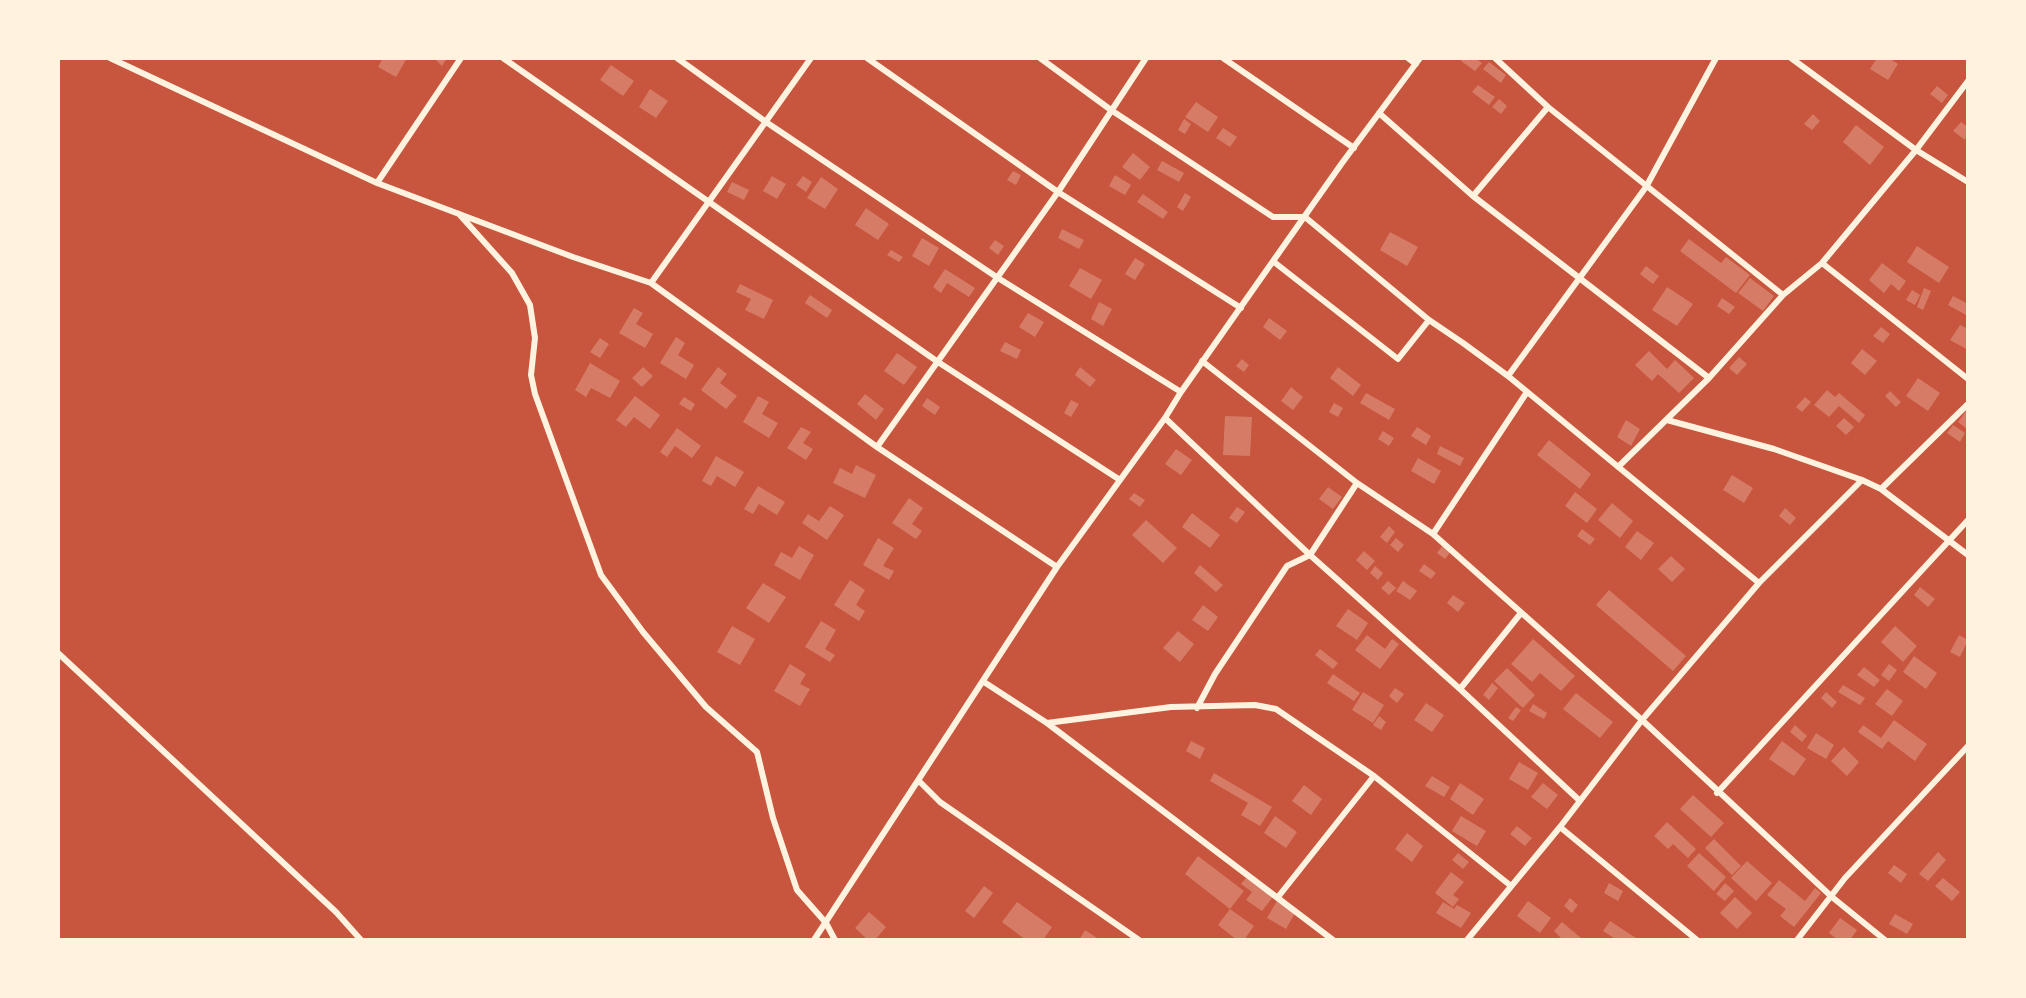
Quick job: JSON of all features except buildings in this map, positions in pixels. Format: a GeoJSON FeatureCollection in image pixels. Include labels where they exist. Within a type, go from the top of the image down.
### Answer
{"type":"FeatureCollection","features":[{"type":"Feature","properties":{"kind":"street"},"geometry":{"type":"LineString","coordinates":[[110,58],[376,183],[651,284],[877,447],[1057,567]]}},
{"type":"Feature","properties":{"kind":"street"},"geometry":{"type":"LineString","coordinates":[[125,65],[129,58]]}},
{"type":"Feature","properties":{"kind":"street"},"geometry":{"type":"LineString","coordinates":[[376,183],[461,58]]}},
{"type":"Feature","properties":{"kind":"street"},"geometry":{"type":"LineString","coordinates":[[503,58],[938,362],[1120,480]]}},
{"type":"Feature","properties":{"kind":"street"},"geometry":{"type":"LineString","coordinates":[[677,58],[766,122],[998,278],[1180,392]]}},
{"type":"Feature","properties":{"kind":"street"},"geometry":{"type":"LineString","coordinates":[[651,284],[811,58]]}},
{"type":"Feature","properties":{"kind":"street"},"geometry":{"type":"LineString","coordinates":[[867,58],[1058,192],[1240,308]]}},
{"type":"Feature","properties":{"kind":"street"},"geometry":{"type":"LineString","coordinates":[[1040,58],[1111,110],[1273,217],[1305,218],[1429,321],[1508,376],[1759,584]]}},
{"type":"Feature","properties":{"kind":"street"},"geometry":{"type":"LineString","coordinates":[[877,447],[1058,192],[1146,58]]}},
{"type":"Feature","properties":{"kind":"street"},"geometry":{"type":"LineString","coordinates":[[1223,58],[1354,148]]}},
{"type":"Feature","properties":{"kind":"street"},"geometry":{"type":"LineString","coordinates":[[814,939],[1057,567],[1418,61],[1408,58]]}},
{"type":"Feature","properties":{"kind":"street"},"geometry":{"type":"LineString","coordinates":[[1496,58],[1548,107],[1783,295]]}},
{"type":"Feature","properties":{"kind":"street"},"geometry":{"type":"LineString","coordinates":[[1508,376],[1646,187],[1716,58]]}},
{"type":"Feature","properties":{"kind":"street"},"geometry":{"type":"LineString","coordinates":[[1791,58],[1916,150],[1968,182]]}},
{"type":"Feature","properties":{"kind":"street"},"geometry":{"type":"LineString","coordinates":[[1618,467],[1709,378],[1783,295],[1822,263],[1916,150],[1968,81]]}},
{"type":"Feature","properties":{"kind":"street"},"geometry":{"type":"LineString","coordinates":[[1473,196],[1548,107]]}},
{"type":"Feature","properties":{"kind":"street"},"geometry":{"type":"LineString","coordinates":[[1379,114],[1473,196],[1709,378]]}},
{"type":"Feature","properties":{"kind":"street"},"geometry":{"type":"LineString","coordinates":[[458,212],[512,273],[530,305],[534,338],[531,375],[601,576],[706,707],[757,752],[772,818],[797,890],[826,923],[835,939]]}},
{"type":"Feature","properties":{"kind":"street"},"geometry":{"type":"LineString","coordinates":[[1274,262],[1398,359],[1429,321]]}},
{"type":"Feature","properties":{"kind":"street"},"geometry":{"type":"LineString","coordinates":[[1822,263],[1968,379]]}},
{"type":"Feature","properties":{"kind":"street"},"geometry":{"type":"LineString","coordinates":[[1202,361],[1357,483],[1433,534],[1642,720],[1832,897],[1885,939]]}},
{"type":"Feature","properties":{"kind":"street"},"geometry":{"type":"LineString","coordinates":[[1433,534],[1527,392]]}},
{"type":"Feature","properties":{"kind":"street"},"geometry":{"type":"LineString","coordinates":[[1881,489],[1968,404]]}},
{"type":"Feature","properties":{"kind":"street"},"geometry":{"type":"LineString","coordinates":[[1165,418],[1310,555],[1580,800]]}},
{"type":"Feature","properties":{"kind":"street"},"geometry":{"type":"LineString","coordinates":[[1667,420],[1774,448],[1862,480],[1881,489],[1968,555]]}},
{"type":"Feature","properties":{"kind":"street"},"geometry":{"type":"LineString","coordinates":[[1467,939],[1560,827],[1642,720],[1759,584],[1862,480]]}},
{"type":"Feature","properties":{"kind":"street"},"geometry":{"type":"LineString","coordinates":[[1197,708],[1215,674],[1287,566],[1310,555],[1357,483]]}},
{"type":"Feature","properties":{"kind":"street"},"geometry":{"type":"LineString","coordinates":[[1717,792],[1968,520]]}},
{"type":"Feature","properties":{"kind":"street"},"geometry":{"type":"LineString","coordinates":[[1460,689],[1521,613]]}},
{"type":"Feature","properties":{"kind":"street"},"geometry":{"type":"LineString","coordinates":[[58,653],[336,912],[361,939]]}},
{"type":"Feature","properties":{"kind":"street"},"geometry":{"type":"LineString","coordinates":[[984,682],[1047,723],[1333,939]]}},
{"type":"Feature","properties":{"kind":"street"},"geometry":{"type":"LineString","coordinates":[[1047,723],[1171,707],[1255,705],[1276,709],[1374,776],[1511,886]]}},
{"type":"Feature","properties":{"kind":"street"},"geometry":{"type":"LineString","coordinates":[[1797,939],[1845,878],[1968,746]]}},
{"type":"Feature","properties":{"kind":"street"},"geometry":{"type":"LineString","coordinates":[[1278,897],[1374,776]]}},
{"type":"Feature","properties":{"kind":"street"},"geometry":{"type":"LineString","coordinates":[[919,781],[940,802],[1139,939]]}},
{"type":"Feature","properties":{"kind":"street"},"geometry":{"type":"LineString","coordinates":[[1560,827],[1698,939]]}}]}
